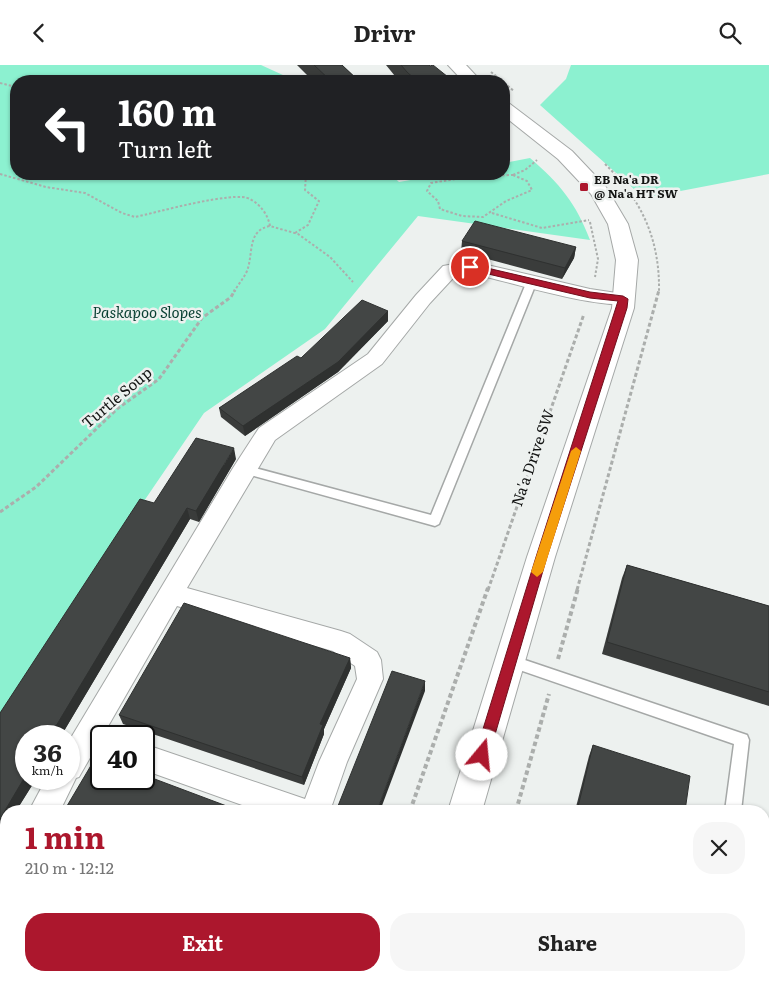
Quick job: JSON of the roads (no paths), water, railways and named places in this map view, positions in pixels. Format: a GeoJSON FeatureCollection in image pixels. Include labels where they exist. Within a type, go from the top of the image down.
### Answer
{"type":"FeatureCollection","features":[{"type":"Feature","properties":{"kind":"street"},"geometry":{"type":"LineString","coordinates":[[456,65],[466,75]]}},
{"type":"Feature","properties":{"kind":"street"},"geometry":{"type":"LineString","coordinates":[[467,805],[541,557],[622,308],[627,260],[618,224],[600,191],[565,155],[510,113]]}},
{"type":"Feature","properties":{"kind":"street"},"geometry":{"type":"LineString","coordinates":[[102,725],[171,594],[244,469],[267,434],[375,359],[450,270],[470,267],[590,295],[623,299]]}},
{"type":"Feature","properties":{"kind":"street"},"geometry":{"type":"LineString","coordinates":[[171,594],[341,642],[368,660],[370,679],[333,762],[317,805]]}},
{"type":"Feature","properties":{"kind":"street"},"geometry":{"type":"LineString","coordinates":[[80,755],[90,744]]}},
{"type":"Feature","properties":{"kind":"street"},"geometry":{"type":"LineString","coordinates":[[155,761],[282,805]]}},
{"type":"Feature","properties":{"kind":"street"},"geometry":{"type":"LineString","coordinates":[[47,805],[56,790]]}},
{"type":"Feature","properties":{"kind":"lane"},"geometry":{"type":"LineString","coordinates":[[244,469],[436,521],[532,281]]}},
{"type":"Feature","properties":{"kind":"lane"},"geometry":{"type":"LineString","coordinates":[[510,661],[742,740],[734,805]]}},
{"type":"Feature","properties":{"kind":"place","name":"EB Na'a DR @ Na'a HT SW"},"geometry":{"type":"Point","coordinates":[584,187]}},
{"type":"Feature","properties":{"kind":"park label","name":"Paskapoo Slopes"},"geometry":{"type":"Point","coordinates":[147,313]}}]}
